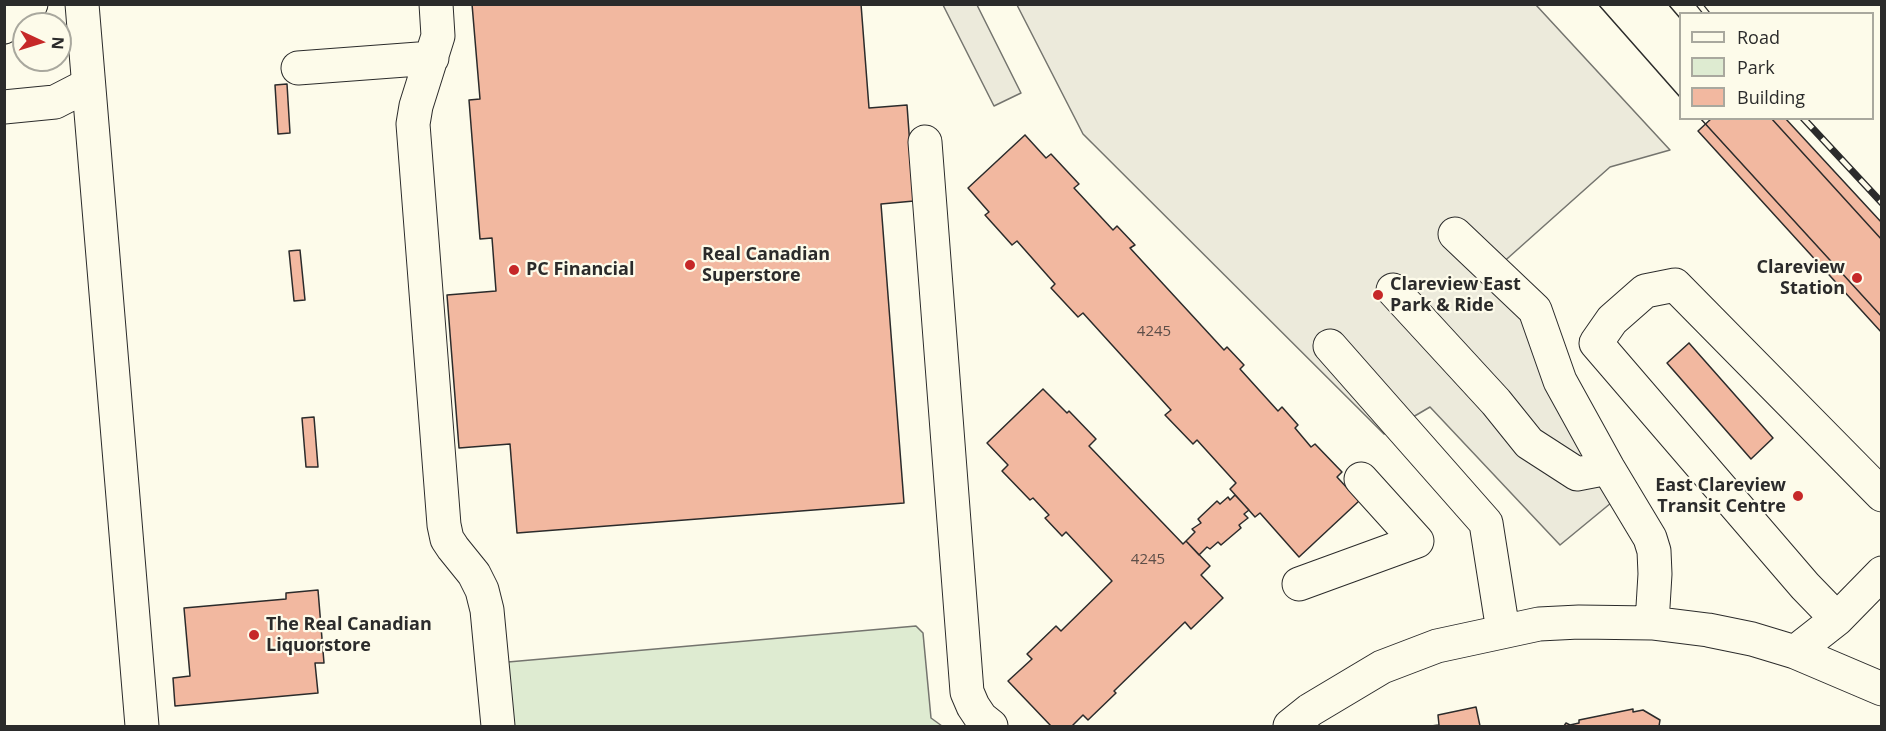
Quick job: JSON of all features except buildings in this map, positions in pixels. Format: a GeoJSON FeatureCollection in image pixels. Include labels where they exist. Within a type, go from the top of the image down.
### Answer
{"type":"FeatureCollection","features":[{"type":"Feature","properties":{"kind":"street"},"geometry":{"type":"LineString","coordinates":[[4,27],[31,4]]}},
{"type":"Feature","properties":{"kind":"street"},"geometry":{"type":"LineString","coordinates":[[82,4],[142,726]]}},
{"type":"Feature","properties":{"kind":"street"},"geometry":{"type":"LineString","coordinates":[[436,4],[438,36],[416,106],[413,124],[444,525],[447,538],[474,574],[485,600],[498,726]]}},
{"type":"Feature","properties":{"kind":"street"},"geometry":{"type":"LineString","coordinates":[[298,68],[432,58]]}},
{"type":"Feature","properties":{"kind":"street"},"geometry":{"type":"LineString","coordinates":[[4,107],[55,102],[88,85]]}},
{"type":"Feature","properties":{"kind":"street"},"geometry":{"type":"LineString","coordinates":[[926,142],[967,692],[981,718],[991,726]]}},
{"type":"Feature","properties":{"kind":"street"},"geometry":{"type":"LineString","coordinates":[[1455,234],[1535,310],[1560,381],[1650,538],[1654,550],[1655,574],[1652,623]]}},
{"type":"Feature","properties":{"kind":"street"},"geometry":{"type":"LineString","coordinates":[[1837,619],[1805,586],[1596,343],[1612,320],[1645,291],[1676,285],[1881,495]]}},
{"type":"Feature","properties":{"kind":"street"},"geometry":{"type":"LineString","coordinates":[[1393,290],[1496,402],[1529,443],[1577,474],[1608,468]]}},
{"type":"Feature","properties":{"kind":"street"},"geometry":{"type":"LineString","coordinates":[[1330,346],[1486,523],[1503,631]]}},
{"type":"Feature","properties":{"kind":"street"},"geometry":{"type":"LineString","coordinates":[[1299,584],[1417,541],[1361,479]]}},
{"type":"Feature","properties":{"kind":"street"},"geometry":{"type":"LineString","coordinates":[[1795,652],[1837,619],[1881,573]]}},
{"type":"Feature","properties":{"kind":"street"},"geometry":{"type":"LineString","coordinates":[[1290,726],[1310,710],[1382,668],[1437,646],[1539,624],[1652,623],[1707,630],[1752,639],[1795,652],[1881,689]]}},
{"type":"Feature","properties":{"kind":"green space"},"geometry":{"type":"Polygon","coordinates":[[[916,626],[923,633],[931,718],[942,726],[514,726],[513,722],[508,662],[916,626]]]}},
{"type":"Feature","properties":{"kind":"shaded area"},"geometry":{"type":"Polygon","coordinates":[[[943,5],[977,5],[1021,93],[994,106],[943,5]]]}},
{"type":"Feature","properties":{"kind":"shaded area","name":"Clareview East Park & Ride"},"geometry":{"type":"Polygon","coordinates":[[[1017,5],[1536,5],[1670,150],[1610,167],[1490,274],[1531,316],[1611,503],[1560,545],[1430,407],[1384,434],[1083,134],[1017,5]]]}},
{"type":"Feature","properties":{"kind":"tram line"},"geometry":{"type":"LineString","coordinates":[[1598,4],[1679,96]]}},
{"type":"Feature","properties":{"kind":"tram line"},"geometry":{"type":"LineString","coordinates":[[1668,4],[1679,17]]}},
{"type":"Feature","properties":{"kind":"tram line"},"geometry":{"type":"LineString","coordinates":[[1702,120],[1882,317]]}},
{"type":"Feature","properties":{"kind":"tram line"},"geometry":{"type":"LineString","coordinates":[[1773,120],[1882,240]]}},
{"type":"Feature","properties":{"kind":"railway"},"geometry":{"type":"LineString","coordinates":[[1699,4],[1705,12]]}},
{"type":"Feature","properties":{"kind":"railway"},"geometry":{"type":"LineString","coordinates":[[1805,120],[1882,203]]}},
{"type":"Feature","properties":{"kind":"place","name":"Real Canadian Superstore"},"geometry":{"type":"Point","coordinates":[690,265]}},
{"type":"Feature","properties":{"kind":"place","name":"PC Financial"},"geometry":{"type":"Point","coordinates":[514,270]}},
{"type":"Feature","properties":{"kind":"place","name":"Clareview Station"},"geometry":{"type":"Point","coordinates":[1857,278]}},
{"type":"Feature","properties":{"kind":"place","name":"Clareview East Park & Ride"},"geometry":{"type":"Point","coordinates":[1378,295]}},
{"type":"Feature","properties":{"kind":"place","name":"East Clareview Transit Centre"},"geometry":{"type":"Point","coordinates":[1798,496]}},
{"type":"Feature","properties":{"kind":"place","name":"The Real Canadian Liquorstore"},"geometry":{"type":"Point","coordinates":[254,635]}}]}
